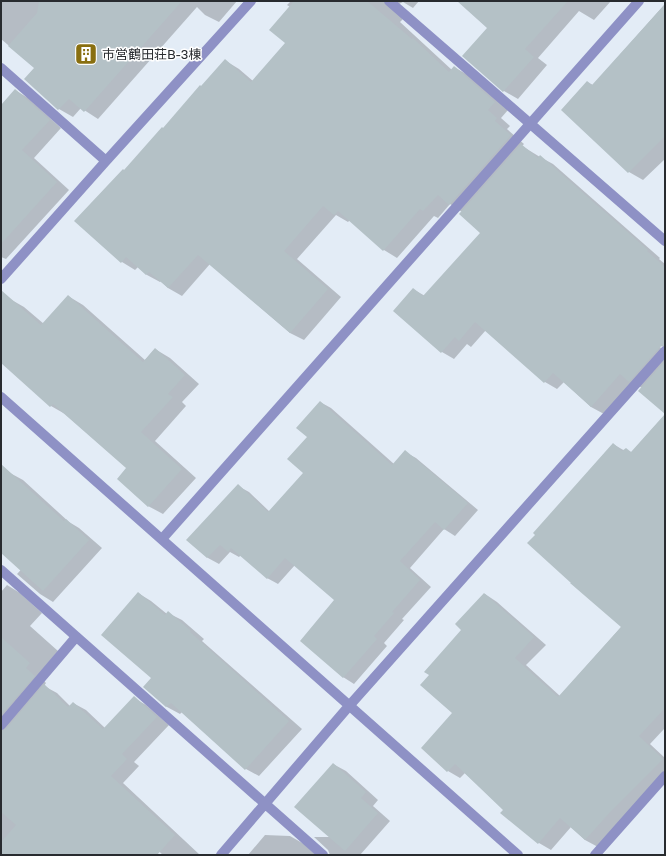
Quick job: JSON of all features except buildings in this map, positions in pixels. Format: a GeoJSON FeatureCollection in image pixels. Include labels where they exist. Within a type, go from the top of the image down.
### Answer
{"type":"FeatureCollection","features":[{"type":"Feature","properties":{"kind":"street"},"geometry":{"type":"LineString","coordinates":[[1,279],[251,1]]}},
{"type":"Feature","properties":{"kind":"street"},"geometry":{"type":"LineString","coordinates":[[389,1],[665,241]]}},
{"type":"Feature","properties":{"kind":"street"},"geometry":{"type":"LineString","coordinates":[[162,539],[639,1]]}},
{"type":"Feature","properties":{"kind":"street"},"geometry":{"type":"LineString","coordinates":[[1,68],[106,161]]}},
{"type":"Feature","properties":{"kind":"street"},"geometry":{"type":"LineString","coordinates":[[222,855],[349,706],[665,351]]}},
{"type":"Feature","properties":{"kind":"street"},"geometry":{"type":"LineString","coordinates":[[1,397],[518,855]]}},
{"type":"Feature","properties":{"kind":"street"},"geometry":{"type":"LineString","coordinates":[[1,570],[322,855]]}},
{"type":"Feature","properties":{"kind":"street"},"geometry":{"type":"LineString","coordinates":[[1,725],[76,637]]}},
{"type":"Feature","properties":{"kind":"street"},"geometry":{"type":"LineString","coordinates":[[596,855],[665,776]]}},
{"type":"Feature","properties":{"kind":"place","name":"市営鶴田荘B-3棟"},"geometry":{"type":"Point","coordinates":[86,54]}}]}
